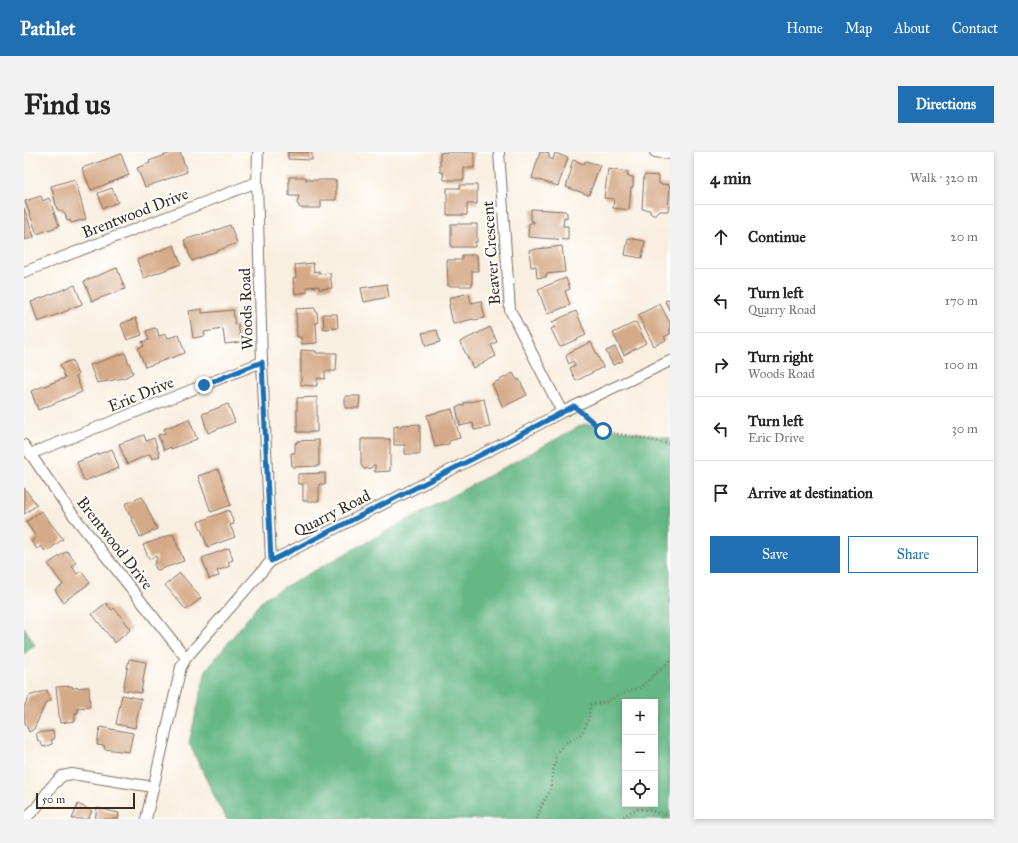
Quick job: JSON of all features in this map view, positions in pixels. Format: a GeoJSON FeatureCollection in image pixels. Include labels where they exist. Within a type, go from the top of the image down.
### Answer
{"type":"FeatureCollection","features":[{"type":"Feature","properties":{"kind":"street","name":"Woods Road"},"geometry":{"type":"LineString","coordinates":[[258,152],[257,182],[262,362],[271,561]]}},
{"type":"Feature","properties":{"kind":"street","name":"Beaver Crescent"},"geometry":{"type":"LineString","coordinates":[[499,152],[510,310],[562,412]]}},
{"type":"Feature","properties":{"kind":"street"},"geometry":{"type":"LineString","coordinates":[[655,152],[670,154]]}},
{"type":"Feature","properties":{"kind":"street","name":"Brentwood Drive"},"geometry":{"type":"LineString","coordinates":[[24,272],[257,182]]}},
{"type":"Feature","properties":{"kind":"street","name":"Quarry Road"},"geometry":{"type":"LineString","coordinates":[[146,819],[181,667],[186,658],[271,561],[562,412],[670,360]]}},
{"type":"Feature","properties":{"kind":"street","name":"Eric Drive"},"geometry":{"type":"LineString","coordinates":[[30,454],[262,362]]}},
{"type":"Feature","properties":{"kind":"street","name":"Brentwood Drive"},"geometry":{"type":"LineString","coordinates":[[24,445],[70,511],[186,658]]}},
{"type":"Feature","properties":{"kind":"street"},"geometry":{"type":"LineString","coordinates":[[25,819],[62,776],[72,774],[153,787]]}},
{"type":"Feature","properties":{"kind":"path"},"geometry":{"type":"LineString","coordinates":[[574,406],[603,431],[670,444]]}},
{"type":"Feature","properties":{"kind":"path"},"geometry":{"type":"LineString","coordinates":[[537,819],[540,809],[550,790],[556,754],[565,743],[576,738],[584,730],[589,716],[590,705],[606,702],[621,694],[641,688],[670,660]]}},
{"type":"Feature","properties":{"kind":"path"},"geometry":{"type":"LineString","coordinates":[[620,819],[627,813],[639,809],[649,809],[662,814],[670,815]]}},
{"type":"Feature","properties":{"kind":"green space"},"geometry":{"type":"Polygon","coordinates":[[[584,424],[670,438],[670,819],[227,819],[219,806],[189,743],[206,670],[264,598],[584,424]]]}},
{"type":"Feature","properties":{"kind":"green space"},"geometry":{"type":"Polygon","coordinates":[[[24,627],[35,645],[24,654],[24,627]]]}},
{"type":"Feature","properties":{"kind":"building"},"geometry":{"type":"Polygon","coordinates":[[[174,152],[180,152],[187,172],[145,187],[137,168],[150,163],[149,161],[174,152]]]}},
{"type":"Feature","properties":{"kind":"building"},"geometry":{"type":"Polygon","coordinates":[[[288,152],[312,152],[312,160],[288,159],[288,152]]]}},
{"type":"Feature","properties":{"kind":"building"},"geometry":{"type":"Polygon","coordinates":[[[474,152],[474,168],[464,168],[464,180],[444,180],[443,172],[440,172],[440,153],[474,152]]]}},
{"type":"Feature","properties":{"kind":"building"},"geometry":{"type":"Polygon","coordinates":[[[540,152],[547,152],[549,154],[549,158],[553,160],[555,153],[568,158],[558,186],[532,178],[540,152]]]}},
{"type":"Feature","properties":{"kind":"building"},"geometry":{"type":"Polygon","coordinates":[[[121,154],[129,175],[91,190],[82,168],[121,154]]]}},
{"type":"Feature","properties":{"kind":"building"},"geometry":{"type":"Polygon","coordinates":[[[573,160],[584,164],[585,161],[600,165],[589,195],[566,187],[573,160]]]}},
{"type":"Feature","properties":{"kind":"building"},"geometry":{"type":"Polygon","coordinates":[[[608,169],[628,172],[627,176],[633,177],[633,187],[631,187],[629,210],[613,208],[614,199],[604,198],[608,169]]]}},
{"type":"Feature","properties":{"kind":"building"},"geometry":{"type":"Polygon","coordinates":[[[644,175],[659,176],[659,184],[670,185],[668,211],[660,211],[656,215],[653,215],[650,213],[650,210],[642,209],[644,175]]]}},
{"type":"Feature","properties":{"kind":"building"},"geometry":{"type":"Polygon","coordinates":[[[289,177],[306,177],[306,180],[336,180],[336,200],[321,200],[321,208],[300,208],[297,203],[299,196],[289,196],[289,177]]]}},
{"type":"Feature","properties":{"kind":"building"},"geometry":{"type":"Polygon","coordinates":[[[75,179],[86,219],[71,223],[70,220],[67,221],[65,213],[57,209],[51,186],[75,179]]]}},
{"type":"Feature","properties":{"kind":"building"},"geometry":{"type":"Polygon","coordinates":[[[460,185],[477,185],[477,204],[467,204],[467,215],[447,215],[447,188],[460,188],[460,185]]]}},
{"type":"Feature","properties":{"kind":"building"},"geometry":{"type":"Polygon","coordinates":[[[112,188],[118,202],[103,208],[98,193],[112,188]]]}},
{"type":"Feature","properties":{"kind":"building"},"geometry":{"type":"Polygon","coordinates":[[[41,196],[43,201],[49,198],[59,226],[37,234],[25,201],[41,196]]]}},
{"type":"Feature","properties":{"kind":"building"},"geometry":{"type":"Polygon","coordinates":[[[24,208],[34,237],[24,240],[24,208]]]}},
{"type":"Feature","properties":{"kind":"building"},"geometry":{"type":"Polygon","coordinates":[[[531,209],[565,211],[567,213],[567,218],[564,217],[563,226],[568,226],[568,240],[528,237],[529,223],[534,223],[534,221],[531,221],[531,209]]]}},
{"type":"Feature","properties":{"kind":"building"},"geometry":{"type":"Polygon","coordinates":[[[451,224],[477,224],[477,242],[475,242],[475,247],[451,247],[451,224]]]}},
{"type":"Feature","properties":{"kind":"building"},"geometry":{"type":"Polygon","coordinates":[[[230,225],[237,243],[192,261],[184,240],[230,225]]]}},
{"type":"Feature","properties":{"kind":"building"},"geometry":{"type":"Polygon","coordinates":[[[628,238],[645,241],[642,258],[625,255],[628,238]]]}},
{"type":"Feature","properties":{"kind":"building"},"geometry":{"type":"Polygon","coordinates":[[[174,245],[181,264],[144,278],[137,260],[174,245]]]}},
{"type":"Feature","properties":{"kind":"building"},"geometry":{"type":"Polygon","coordinates":[[[562,246],[565,272],[546,274],[546,277],[537,278],[536,266],[531,267],[529,250],[562,246]]]}},
{"type":"Feature","properties":{"kind":"building"},"geometry":{"type":"Polygon","coordinates":[[[462,255],[477,255],[478,271],[472,271],[472,286],[448,286],[447,260],[462,260],[462,255]]]}},
{"type":"Feature","properties":{"kind":"building"},"geometry":{"type":"Polygon","coordinates":[[[313,263],[314,272],[319,271],[319,274],[330,273],[332,288],[319,289],[319,286],[307,287],[307,292],[295,294],[293,278],[296,278],[295,265],[313,263]]]}},
{"type":"Feature","properties":{"kind":"building"},"geometry":{"type":"Polygon","coordinates":[[[117,268],[125,289],[92,301],[84,281],[117,268]]]}},
{"type":"Feature","properties":{"kind":"building"},"geometry":{"type":"Polygon","coordinates":[[[566,278],[570,289],[565,291],[570,305],[547,314],[538,289],[566,278]]]}},
{"type":"Feature","properties":{"kind":"building"},"geometry":{"type":"Polygon","coordinates":[[[387,284],[389,297],[364,302],[361,288],[387,284]]]}},
{"type":"Feature","properties":{"kind":"building"},"geometry":{"type":"Polygon","coordinates":[[[75,285],[82,304],[38,322],[31,302],[75,285]]]}},
{"type":"Feature","properties":{"kind":"building"},"geometry":{"type":"Polygon","coordinates":[[[469,293],[471,303],[481,301],[485,318],[473,319],[453,324],[449,298],[469,293]]]}},
{"type":"Feature","properties":{"kind":"building"},"geometry":{"type":"Polygon","coordinates":[[[670,299],[670,311],[665,301],[670,299]]]}},
{"type":"Feature","properties":{"kind":"building"},"geometry":{"type":"Polygon","coordinates":[[[660,304],[670,323],[670,334],[664,337],[666,340],[654,346],[638,315],[660,304]]]}},
{"type":"Feature","properties":{"kind":"building"},"geometry":{"type":"Polygon","coordinates":[[[315,308],[318,323],[316,323],[317,343],[302,344],[301,337],[297,337],[296,309],[315,308]]]}},
{"type":"Feature","properties":{"kind":"building"},"geometry":{"type":"Polygon","coordinates":[[[202,309],[202,313],[233,310],[235,325],[238,324],[241,342],[225,344],[223,329],[204,332],[205,336],[193,338],[189,311],[202,309]]]}},
{"type":"Feature","properties":{"kind":"building"},"geometry":{"type":"Polygon","coordinates":[[[576,311],[586,335],[560,347],[551,329],[555,327],[552,322],[576,311]]]}},
{"type":"Feature","properties":{"kind":"building"},"geometry":{"type":"Polygon","coordinates":[[[323,314],[337,314],[338,328],[324,329],[323,314]]]}},
{"type":"Feature","properties":{"kind":"building"},"geometry":{"type":"Polygon","coordinates":[[[136,318],[142,335],[127,340],[121,324],[136,318]]]}},
{"type":"Feature","properties":{"kind":"building"},"geometry":{"type":"Polygon","coordinates":[[[636,322],[646,343],[624,355],[613,333],[636,322]]]}},
{"type":"Feature","properties":{"kind":"building"},"geometry":{"type":"Polygon","coordinates":[[[490,327],[497,342],[491,345],[496,356],[473,368],[460,342],[490,327]]]}},
{"type":"Feature","properties":{"kind":"building"},"geometry":{"type":"Polygon","coordinates":[[[154,328],[157,329],[159,336],[166,334],[168,338],[179,335],[185,353],[145,367],[138,348],[144,346],[142,342],[149,340],[146,331],[154,328]]]}},
{"type":"Feature","properties":{"kind":"building"},"geometry":{"type":"Polygon","coordinates":[[[437,330],[440,342],[426,346],[422,333],[437,330]]]}},
{"type":"Feature","properties":{"kind":"building"},"geometry":{"type":"Polygon","coordinates":[[[591,342],[603,367],[576,381],[570,368],[575,365],[573,361],[569,364],[566,357],[568,353],[591,342]]]}},
{"type":"Feature","properties":{"kind":"building"},"geometry":{"type":"Polygon","coordinates":[[[615,347],[623,361],[613,365],[606,351],[615,347]]]}},
{"type":"Feature","properties":{"kind":"building"},"geometry":{"type":"Polygon","coordinates":[[[301,350],[316,351],[316,353],[337,353],[336,371],[325,371],[325,379],[317,378],[317,386],[301,385],[301,350]]]}},
{"type":"Feature","properties":{"kind":"building"},"geometry":{"type":"Polygon","coordinates":[[[125,353],[133,373],[124,378],[97,383],[90,365],[125,353]]]}},
{"type":"Feature","properties":{"kind":"building"},"geometry":{"type":"Polygon","coordinates":[[[72,360],[78,375],[76,376],[82,392],[38,410],[31,391],[65,378],[60,365],[72,360]]]}},
{"type":"Feature","properties":{"kind":"building"},"geometry":{"type":"Polygon","coordinates":[[[513,373],[517,380],[519,379],[527,395],[503,407],[492,384],[513,373]]]}},
{"type":"Feature","properties":{"kind":"building"},"geometry":{"type":"Polygon","coordinates":[[[345,396],[360,396],[359,408],[345,408],[345,396]]]}},
{"type":"Feature","properties":{"kind":"building"},"geometry":{"type":"Polygon","coordinates":[[[317,397],[317,432],[297,432],[297,398],[317,397]]]}},
{"type":"Feature","properties":{"kind":"building"},"geometry":{"type":"Polygon","coordinates":[[[484,399],[490,427],[474,430],[473,423],[460,426],[456,407],[464,405],[464,403],[484,399]]]}},
{"type":"Feature","properties":{"kind":"building"},"geometry":{"type":"Polygon","coordinates":[[[228,404],[235,422],[208,433],[202,414],[228,404]]]}},
{"type":"Feature","properties":{"kind":"building"},"geometry":{"type":"Polygon","coordinates":[[[452,409],[460,438],[449,441],[449,444],[435,447],[427,415],[452,409]]]}},
{"type":"Feature","properties":{"kind":"building"},"geometry":{"type":"Polygon","coordinates":[[[189,419],[197,439],[171,449],[171,447],[164,450],[158,435],[165,433],[164,429],[189,419]]]}},
{"type":"Feature","properties":{"kind":"building"},"geometry":{"type":"Polygon","coordinates":[[[420,424],[420,454],[405,454],[405,445],[394,445],[394,426],[401,427],[401,425],[420,424]]]}},
{"type":"Feature","properties":{"kind":"building"},"geometry":{"type":"Polygon","coordinates":[[[144,435],[146,441],[154,438],[160,456],[152,459],[150,454],[127,464],[119,444],[144,435]]]}},
{"type":"Feature","properties":{"kind":"building"},"geometry":{"type":"Polygon","coordinates":[[[361,439],[390,439],[390,471],[375,472],[375,465],[371,468],[364,469],[361,465],[361,439]]]}},
{"type":"Feature","properties":{"kind":"building"},"geometry":{"type":"Polygon","coordinates":[[[319,440],[319,466],[292,467],[291,453],[295,453],[295,443],[297,443],[297,441],[319,440]]]}},
{"type":"Feature","properties":{"kind":"building"},"geometry":{"type":"Polygon","coordinates":[[[112,449],[119,468],[84,481],[77,462],[112,449]]]}},
{"type":"Feature","properties":{"kind":"building"},"geometry":{"type":"Polygon","coordinates":[[[218,469],[231,505],[211,512],[198,476],[218,469]]]}},
{"type":"Feature","properties":{"kind":"building"},"geometry":{"type":"Polygon","coordinates":[[[325,473],[325,484],[319,484],[319,501],[303,501],[303,484],[298,484],[298,474],[325,473]]]}},
{"type":"Feature","properties":{"kind":"building"},"geometry":{"type":"Polygon","coordinates":[[[24,488],[37,505],[24,514],[24,488]]]}},
{"type":"Feature","properties":{"kind":"building"},"geometry":{"type":"Polygon","coordinates":[[[142,497],[157,529],[140,537],[125,504],[142,497]]]}},
{"type":"Feature","properties":{"kind":"building"},"geometry":{"type":"Polygon","coordinates":[[[229,510],[234,524],[230,525],[235,537],[208,547],[198,522],[229,510]]]}},
{"type":"Feature","properties":{"kind":"building"},"geometry":{"type":"Polygon","coordinates":[[[41,511],[63,539],[46,552],[41,546],[37,549],[31,541],[36,537],[26,522],[41,511]]]}},
{"type":"Feature","properties":{"kind":"building"},"geometry":{"type":"Polygon","coordinates":[[[173,534],[184,561],[158,570],[154,564],[157,559],[156,556],[149,559],[143,545],[173,534]]]}},
{"type":"Feature","properties":{"kind":"building"},"geometry":{"type":"Polygon","coordinates":[[[229,548],[233,560],[228,562],[230,566],[217,571],[219,576],[209,579],[202,558],[229,548]]]}},
{"type":"Feature","properties":{"kind":"building"},"geometry":{"type":"Polygon","coordinates":[[[67,551],[76,563],[72,566],[77,574],[81,571],[90,583],[63,602],[55,590],[63,585],[48,564],[67,551]]]}},
{"type":"Feature","properties":{"kind":"building"},"geometry":{"type":"Polygon","coordinates":[[[180,573],[201,598],[186,610],[165,585],[180,573]]]}},
{"type":"Feature","properties":{"kind":"building"},"geometry":{"type":"Polygon","coordinates":[[[106,603],[112,610],[114,608],[131,629],[115,643],[92,614],[106,603]]]}},
{"type":"Feature","properties":{"kind":"building"},"geometry":{"type":"Polygon","coordinates":[[[129,659],[146,662],[141,693],[123,690],[129,659]]]}},
{"type":"Feature","properties":{"kind":"building"},"geometry":{"type":"Polygon","coordinates":[[[72,686],[72,688],[89,687],[90,707],[77,708],[78,713],[75,713],[75,721],[60,723],[56,687],[72,686]]]}},
{"type":"Feature","properties":{"kind":"building"},"geometry":{"type":"Polygon","coordinates":[[[47,690],[51,701],[46,702],[34,729],[29,732],[24,720],[24,707],[29,696],[47,690]]]}},
{"type":"Feature","properties":{"kind":"building"},"geometry":{"type":"Polygon","coordinates":[[[122,695],[141,699],[135,728],[116,724],[122,695]]]}},
{"type":"Feature","properties":{"kind":"building"},"geometry":{"type":"Polygon","coordinates":[[[100,727],[133,733],[129,752],[104,749],[105,746],[97,745],[100,727]]]}},
{"type":"Feature","properties":{"kind":"building"},"geometry":{"type":"Polygon","coordinates":[[[53,731],[54,739],[52,739],[52,744],[43,747],[40,741],[38,741],[36,733],[53,731]]]}},
{"type":"Feature","properties":{"kind":"building"},"geometry":{"type":"Polygon","coordinates":[[[78,804],[92,811],[88,819],[72,819],[78,804]]]}},
{"type":"Feature","properties":{"kind":"building"},"geometry":{"type":"Polygon","coordinates":[[[97,808],[119,813],[118,819],[95,819],[97,808]]]}},
{"type":"Feature","properties":{"kind":"route"},"geometry":{"type":"LineString","coordinates":[[204,385],[262,362],[271,561],[574,406],[603,431]]}}]}
